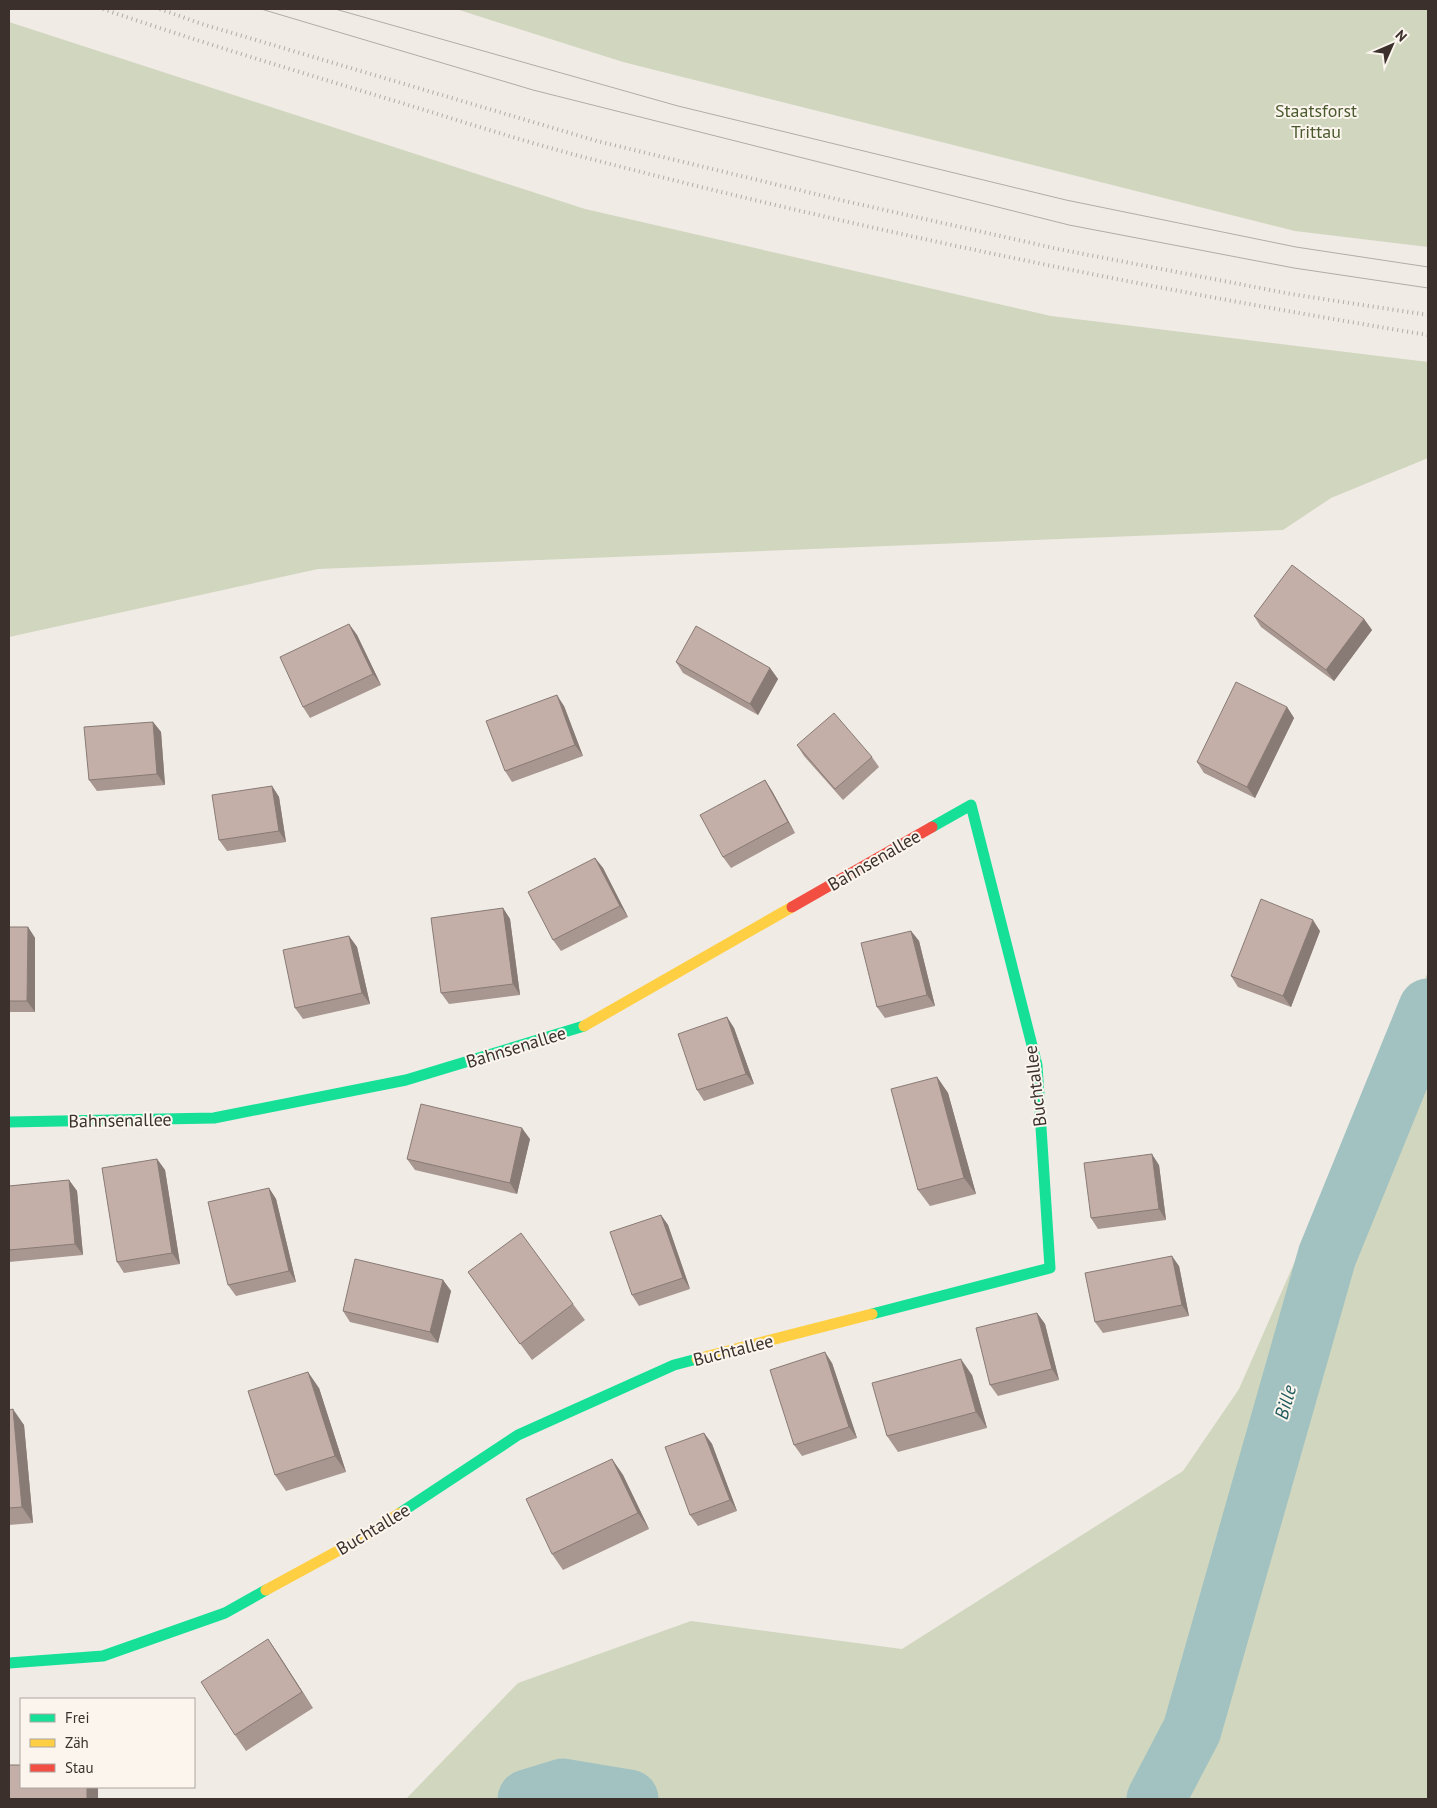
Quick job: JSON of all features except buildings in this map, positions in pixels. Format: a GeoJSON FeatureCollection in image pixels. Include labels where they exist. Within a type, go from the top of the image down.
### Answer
{"type":"FeatureCollection","features":[{"type":"Feature","properties":{"kind":"street","name":"Bahnsenallee"},"geometry":{"type":"LineString","coordinates":[[9,1122],[214,1118],[406,1080],[585,1026],[970,805]]}},
{"type":"Feature","properties":{"kind":"street","name":"Buchtallee"},"geometry":{"type":"LineString","coordinates":[[9,1663],[103,1656],[225,1613],[367,1535],[518,1436],[674,1365],[1050,1268],[1036,1066],[970,805]]}},
{"type":"Feature","properties":{"kind":"green space","name":"Staatsforst Trittau"},"geometry":{"type":"Polygon","coordinates":[[[456,9],[1428,9],[1428,247],[1295,231],[623,62],[456,9]]]}},
{"type":"Feature","properties":{"kind":"green space"},"geometry":{"type":"Polygon","coordinates":[[[9,22],[585,209],[1051,316],[1428,362],[1428,458],[1331,498],[1283,530],[318,569],[9,637],[9,22]]]}},
{"type":"Feature","properties":{"kind":"green space"},"geometry":{"type":"Polygon","coordinates":[[[1428,972],[1428,1799],[406,1799],[518,1683],[691,1621],[902,1649],[1183,1471],[1239,1389],[1320,1204],[1428,972]]]}},
{"type":"Feature","properties":{"kind":"waterway","name":"Bille"},"geometry":{"type":"LineString","coordinates":[[1156,1799],[1192,1730],[1327,1256],[1428,1008]]}},
{"type":"Feature","properties":{"kind":"waterway","name":"Bille"},"geometry":{"type":"LineString","coordinates":[[527,1799],[563,1788],[629,1799]]}},
{"type":"Feature","properties":{"kind":"tram line"},"geometry":{"type":"LineString","coordinates":[[261,9],[533,90],[1069,225],[1294,268],[1428,288]]}},
{"type":"Feature","properties":{"kind":"tram line"},"geometry":{"type":"LineString","coordinates":[[335,9],[678,106],[1066,200],[1296,247],[1428,267]]}},
{"type":"Feature","properties":{"kind":"railway"},"geometry":{"type":"LineString","coordinates":[[103,9],[243,55],[516,138],[698,186],[906,235],[1010,257],[1218,298],[1428,335]]}},
{"type":"Feature","properties":{"kind":"railway"},"geometry":{"type":"LineString","coordinates":[[160,9],[202,24],[597,141],[836,199],[1058,249],[1291,294],[1428,315]]}},
{"type":"Feature","properties":{"kind":"traffic: fast"},"geometry":{"type":"LineString","coordinates":[[872,1314],[1050,1268],[1037,1065],[971,805],[932,827]]}},
{"type":"Feature","properties":{"kind":"traffic: fast"},"geometry":{"type":"LineString","coordinates":[[9,1122],[214,1118],[406,1080],[584,1026]]}},
{"type":"Feature","properties":{"kind":"traffic: fast"},"geometry":{"type":"LineString","coordinates":[[400,1513],[518,1435],[674,1365],[697,1359]]}},
{"type":"Feature","properties":{"kind":"traffic: fast"},"geometry":{"type":"LineString","coordinates":[[9,1663],[103,1656],[225,1613],[266,1590]]}},
{"type":"Feature","properties":{"kind":"traffic: slow"},"geometry":{"type":"LineString","coordinates":[[584,1026],[792,907]]}},
{"type":"Feature","properties":{"kind":"traffic: slow"},"geometry":{"type":"LineString","coordinates":[[697,1359],[872,1314]]}},
{"type":"Feature","properties":{"kind":"traffic: slow"},"geometry":{"type":"LineString","coordinates":[[266,1590],[367,1535],[400,1513]]}},
{"type":"Feature","properties":{"kind":"traffic: jam"},"geometry":{"type":"LineString","coordinates":[[792,907],[932,827]]}}]}
